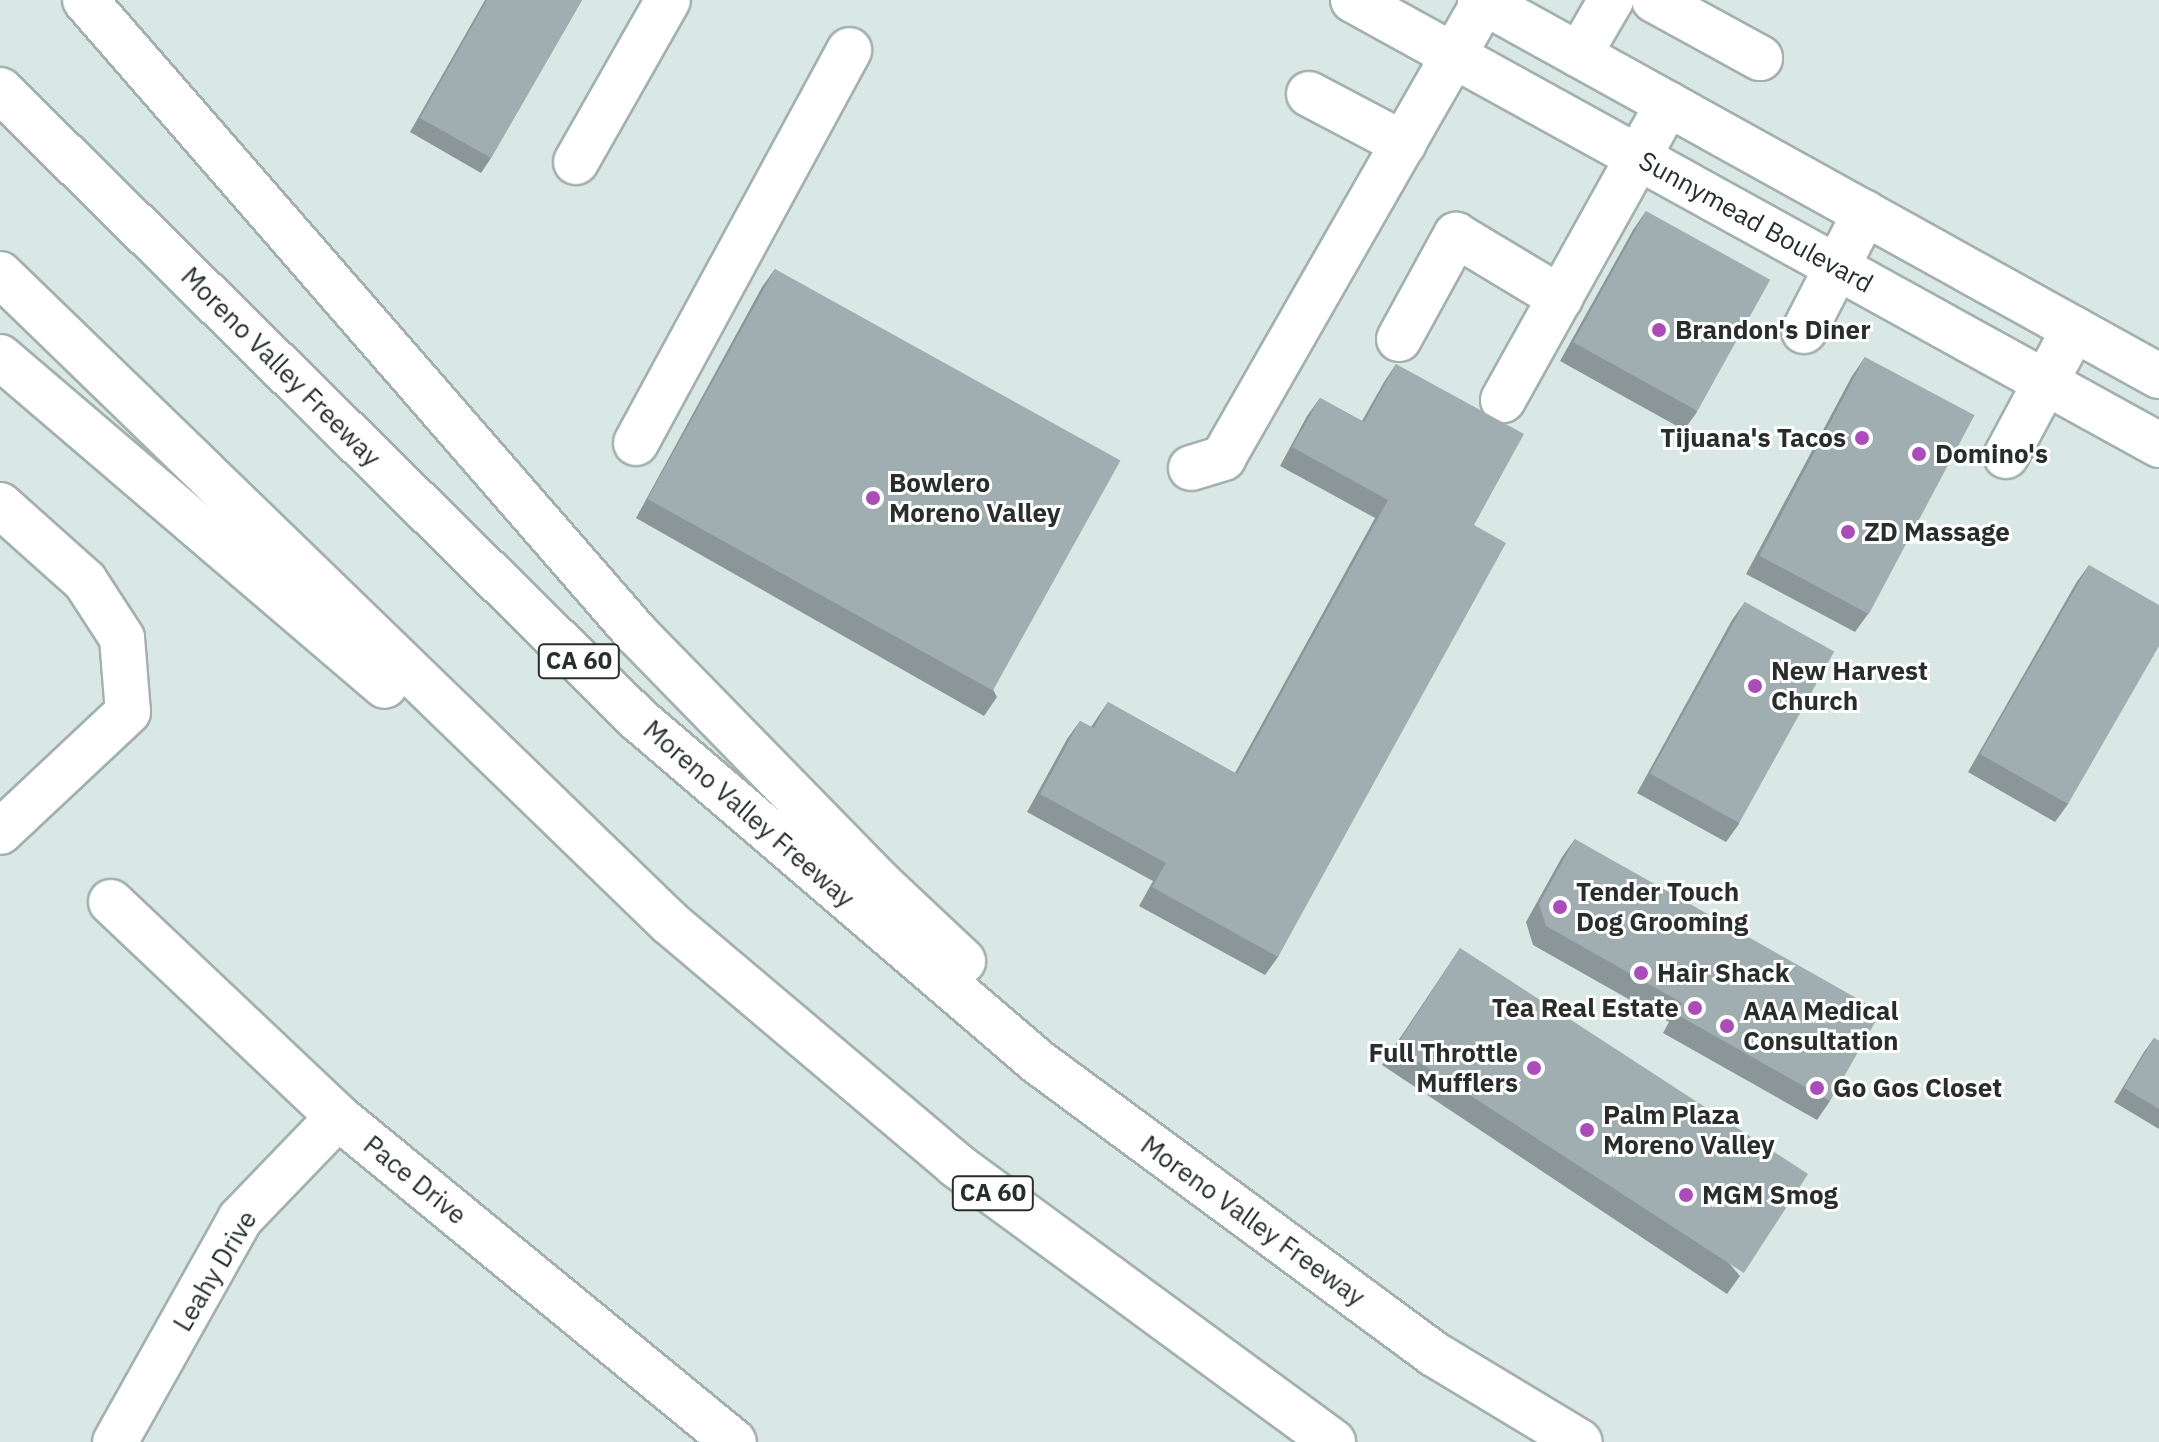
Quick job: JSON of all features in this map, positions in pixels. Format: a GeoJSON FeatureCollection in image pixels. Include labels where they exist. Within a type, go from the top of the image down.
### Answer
{"type":"FeatureCollection","features":[{"type":"Feature","properties":{"kind":"main road"},"geometry":{"type":"LineString","coordinates":[[85,0],[637,634],[878,881],[1202,1183]]}},
{"type":"Feature","properties":{"kind":"main road"},"geometry":{"type":"LineString","coordinates":[[576,162],[668,0]]}},
{"type":"Feature","properties":{"kind":"main road","name":"Sunnymead Boulevard"},"geometry":{"type":"LineString","coordinates":[[1353,0],[2159,445]]}},
{"type":"Feature","properties":{"kind":"main road"},"geometry":{"type":"LineString","coordinates":[[1579,55],[1611,0]]}},
{"type":"Feature","properties":{"kind":"main road"},"geometry":{"type":"LineString","coordinates":[[1654,0],[1760,58]]}},
{"type":"Feature","properties":{"kind":"main road"},"geometry":{"type":"LineString","coordinates":[[1191,468],[1223,458],[1455,56],[1482,1],[2159,376]]}},
{"type":"Feature","properties":{"kind":"main road"},"geometry":{"type":"LineString","coordinates":[[636,443],[849,50]]}},
{"type":"Feature","properties":{"kind":"main road","name":"Moreno Valley Freeway"},"geometry":{"type":"LineString","coordinates":[[0,90],[638,719],[1038,1062],[1434,1354],[1580,1442]]}},
{"type":"Feature","properties":{"kind":"main road"},"geometry":{"type":"LineString","coordinates":[[1309,94],[1404,144]]}},
{"type":"Feature","properties":{"kind":"main road"},"geometry":{"type":"LineString","coordinates":[[1503,400],[1668,104]]}},
{"type":"Feature","properties":{"kind":"main road"},"geometry":{"type":"LineString","coordinates":[[1804,331],[1865,213]]}},
{"type":"Feature","properties":{"kind":"main road"},"geometry":{"type":"LineString","coordinates":[[1399,339],[1456,235],[1561,298]]}},
{"type":"Feature","properties":{"kind":"main road","name":"CA 60"},"geometry":{"type":"LineString","coordinates":[[0,274],[670,923],[956,1165],[1333,1442]]}},
{"type":"Feature","properties":{"kind":"main road"},"geometry":{"type":"LineString","coordinates":[[2006,456],[2074,329]]}},
{"type":"Feature","properties":{"kind":"main road"},"geometry":{"type":"LineString","coordinates":[[0,357],[199,531],[670,923]]}},
{"type":"Feature","properties":{"kind":"main road"},"geometry":{"type":"LineString","coordinates":[[0,505],[85,581],[122,638],[128,712],[0,832]]}},
{"type":"Feature","properties":{"kind":"main road","name":"Pace Drive"},"geometry":{"type":"LineString","coordinates":[[111,902],[338,1117],[734,1442]]}},
{"type":"Feature","properties":{"kind":"main road","name":"Leahy Drive"},"geometry":{"type":"LineString","coordinates":[[115,1442],[240,1219],[338,1117]]}},
{"type":"Feature","properties":{"kind":"building"},"geometry":{"type":"Polygon","coordinates":[[[487,0],[582,0],[491,158],[420,118],[487,0]]]}},
{"type":"Feature","properties":{"kind":"building","name":"Brandon's Diner"},"geometry":{"type":"Polygon","coordinates":[[[1646,211],[1770,280],[1697,411],[1573,342],[1646,211]]]}},
{"type":"Feature","properties":{"kind":"building","name":"Bowlero Moreno Valley"},"geometry":{"type":"Polygon","coordinates":[[[775,269],[1120,460],[993,691],[647,499],[775,269]]]}},
{"type":"Feature","properties":{"kind":"building"},"geometry":{"type":"Polygon","coordinates":[[[1865,357],[1974,415],[1869,614],[1759,556],[1865,357]]]}},
{"type":"Feature","properties":{"kind":"building"},"geometry":{"type":"Polygon","coordinates":[[[1396,364],[1524,434],[1474,525],[1506,543],[1278,957],[1152,887],[1166,863],[1040,794],[1080,721],[1094,728],[1108,702],[1237,774],[1388,500],[1292,447],[1320,398],[1364,422],[1396,364]]]}},
{"type":"Feature","properties":{"kind":"building"},"geometry":{"type":"Polygon","coordinates":[[[2089,565],[2159,605],[2159,646],[2068,804],[1980,754],[2089,565]]]}},
{"type":"Feature","properties":{"kind":"building"},"geometry":{"type":"Polygon","coordinates":[[[1745,602],[1834,651],[1739,823],[1650,773],[1745,602]]]}},
{"type":"Feature","properties":{"kind":"building","name":"Palm Plaza Moreno Valley"},"geometry":{"type":"Polygon","coordinates":[[[1575,839],[1881,1012],[1830,1101],[1676,1014],[1682,1003],[1546,926],[1539,904],[1575,839]]]}},
{"type":"Feature","properties":{"kind":"building","name":"Palm Plaza Moreno Valley"},"geometry":{"type":"Polygon","coordinates":[[[1460,948],[1808,1174],[1744,1273],[1396,1047],[1460,948]]]}},
{"type":"Feature","properties":{"kind":"building"},"geometry":{"type":"Polygon","coordinates":[[[2154,1038],[2159,1041],[2159,1109],[2124,1088],[2154,1038]]]}},
{"type":"Feature","properties":{"kind":"place","name":"Brandon's Diner"},"geometry":{"type":"Point","coordinates":[1659,330]}},
{"type":"Feature","properties":{"kind":"place","name":"Tijuana's Tacos"},"geometry":{"type":"Point","coordinates":[1862,438]}},
{"type":"Feature","properties":{"kind":"place","name":"Domino's"},"geometry":{"type":"Point","coordinates":[1919,454]}},
{"type":"Feature","properties":{"kind":"place","name":"Bowlero Moreno Valley"},"geometry":{"type":"Point","coordinates":[873,498]}},
{"type":"Feature","properties":{"kind":"place","name":"ZD Massage"},"geometry":{"type":"Point","coordinates":[1848,532]}},
{"type":"Feature","properties":{"kind":"place","name":"New Harvest Church"},"geometry":{"type":"Point","coordinates":[1755,686]}},
{"type":"Feature","properties":{"kind":"place","name":"Tender Touch Dog Grooming"},"geometry":{"type":"Point","coordinates":[1560,907]}},
{"type":"Feature","properties":{"kind":"place","name":"Hair Shack"},"geometry":{"type":"Point","coordinates":[1641,973]}},
{"type":"Feature","properties":{"kind":"place","name":"Tea Real Estate"},"geometry":{"type":"Point","coordinates":[1695,1008]}},
{"type":"Feature","properties":{"kind":"place","name":"AAA Medical Consultation"},"geometry":{"type":"Point","coordinates":[1727,1026]}},
{"type":"Feature","properties":{"kind":"place","name":"Full Throttle Mufflers"},"geometry":{"type":"Point","coordinates":[1534,1068]}},
{"type":"Feature","properties":{"kind":"place","name":"Go Gos Closet"},"geometry":{"type":"Point","coordinates":[1817,1088]}},
{"type":"Feature","properties":{"kind":"place","name":"Palm Plaza Moreno Valley"},"geometry":{"type":"Point","coordinates":[1587,1130]}},
{"type":"Feature","properties":{"kind":"place","name":"MGM Smog"},"geometry":{"type":"Point","coordinates":[1686,1195]}}]}
